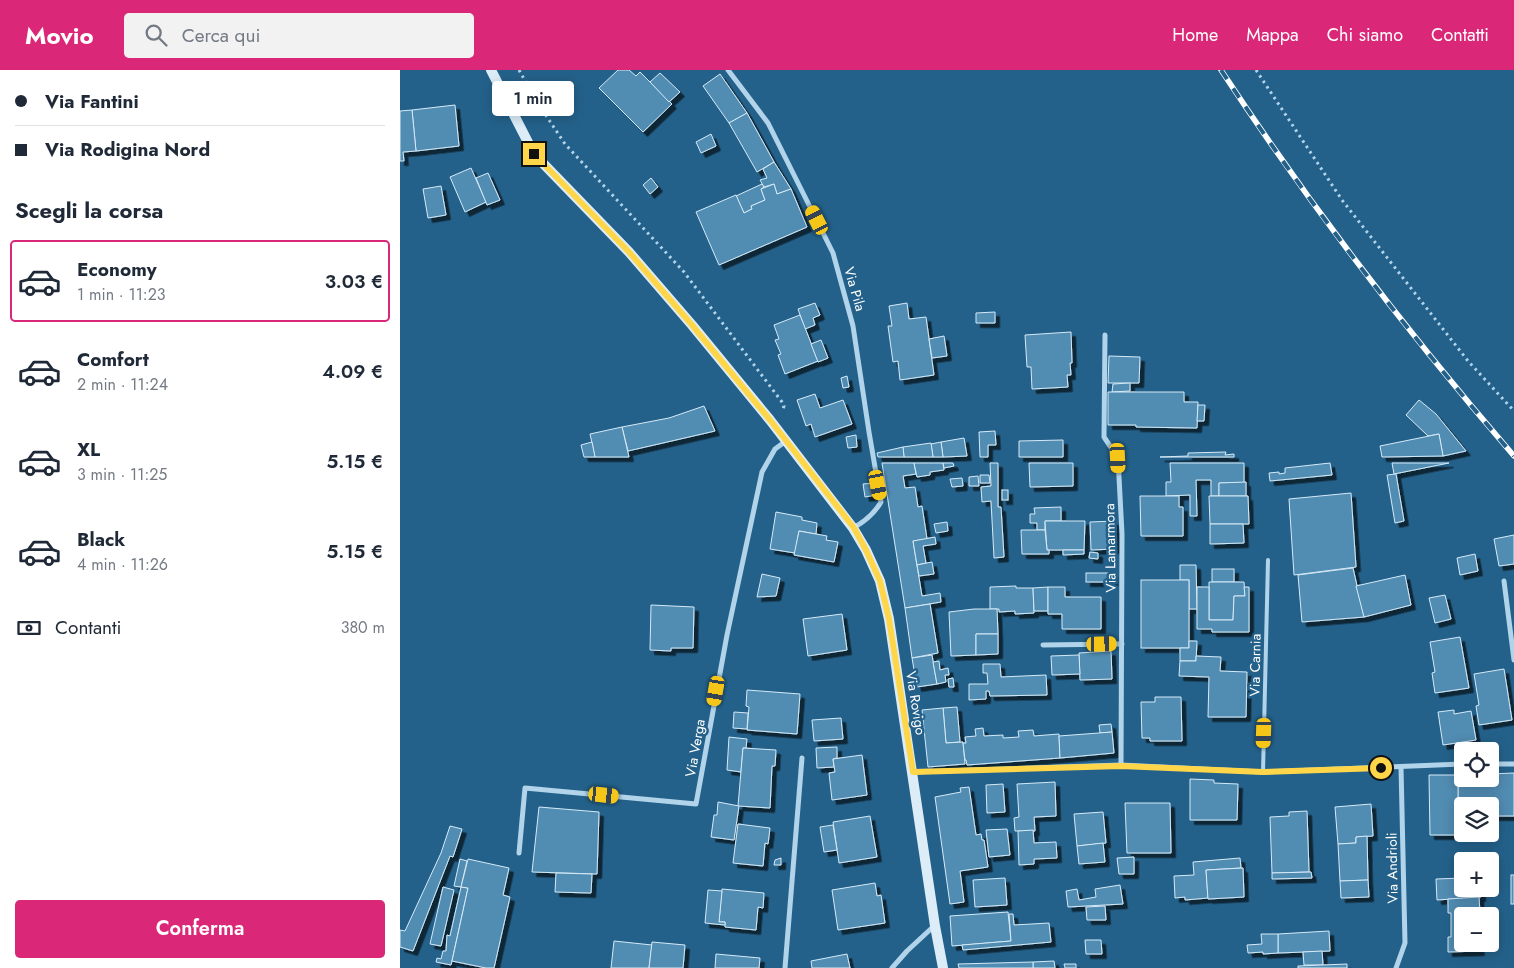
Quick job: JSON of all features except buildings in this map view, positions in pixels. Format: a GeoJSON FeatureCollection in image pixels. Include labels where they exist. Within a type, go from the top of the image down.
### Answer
{"type":"FeatureCollection","features":[{"type":"Feature","properties":{"kind":"main road","name":"Via Rovigo"},"geometry":{"type":"LineString","coordinates":[[492,70],[534,154],[629,252],[692,325],[786,440],[854,528],[866,550],[880,581],[889,619],[943,968]]}},
{"type":"Feature","properties":{"kind":"street","name":"Via Pila"},"geometry":{"type":"LineString","coordinates":[[728,70],[768,123],[833,253],[851,317],[868,432],[881,502],[875,512],[865,522],[854,528]]}},
{"type":"Feature","properties":{"kind":"street","name":"Via Lamarmora"},"geometry":{"type":"LineString","coordinates":[[1105,335],[1104,437],[1118,458],[1122,524],[1121,766]]}},
{"type":"Feature","properties":{"kind":"street","name":"Via Verga"},"geometry":{"type":"LineString","coordinates":[[519,853],[525,788],[696,804],[727,635],[762,472],[775,449],[786,440]]}},
{"type":"Feature","properties":{"kind":"street"},"geometry":{"type":"LineString","coordinates":[[1504,581],[1514,660]]}},
{"type":"Feature","properties":{"kind":"street"},"geometry":{"type":"LineString","coordinates":[[1043,645],[1122,644]]}},
{"type":"Feature","properties":{"kind":"street"},"geometry":{"type":"LineString","coordinates":[[785,968],[802,758]]}},
{"type":"Feature","properties":{"kind":"street"},"geometry":{"type":"LineString","coordinates":[[913,772],[1121,766],[1263,772],[1454,764]]}},
{"type":"Feature","properties":{"kind":"street"},"geometry":{"type":"LineString","coordinates":[[1499,764],[1514,764]]}},
{"type":"Feature","properties":{"kind":"street","name":"Via Andrioli"},"geometry":{"type":"LineString","coordinates":[[1396,968],[1405,943],[1400,767]]}},
{"type":"Feature","properties":{"kind":"street"},"geometry":{"type":"LineString","coordinates":[[892,968],[907,951],[935,926]]}},
{"type":"Feature","properties":{"kind":"lane","name":"Via Carnia"},"geometry":{"type":"LineString","coordinates":[[1263,772],[1268,560]]}},
{"type":"Feature","properties":{"kind":"path"},"geometry":{"type":"LineString","coordinates":[[520,70],[537,102],[565,144],[684,272],[716,312],[782,402],[784,406],[780,414]]}},
{"type":"Feature","properties":{"kind":"path"},"geometry":{"type":"LineString","coordinates":[[1256,70],[1342,200],[1468,360],[1514,411]]}},
{"type":"Feature","properties":{"kind":"railway"},"geometry":{"type":"LineString","coordinates":[[1221,70],[1290,171],[1361,268],[1436,363],[1514,456]]}},
{"type":"Feature","properties":{"kind":"route"},"geometry":{"type":"LineString","coordinates":[[534,154],[629,252],[692,325],[770,420],[854,528],[880,581],[889,619],[913,772],[1121,766],[1263,772],[1381,768]]}}]}
